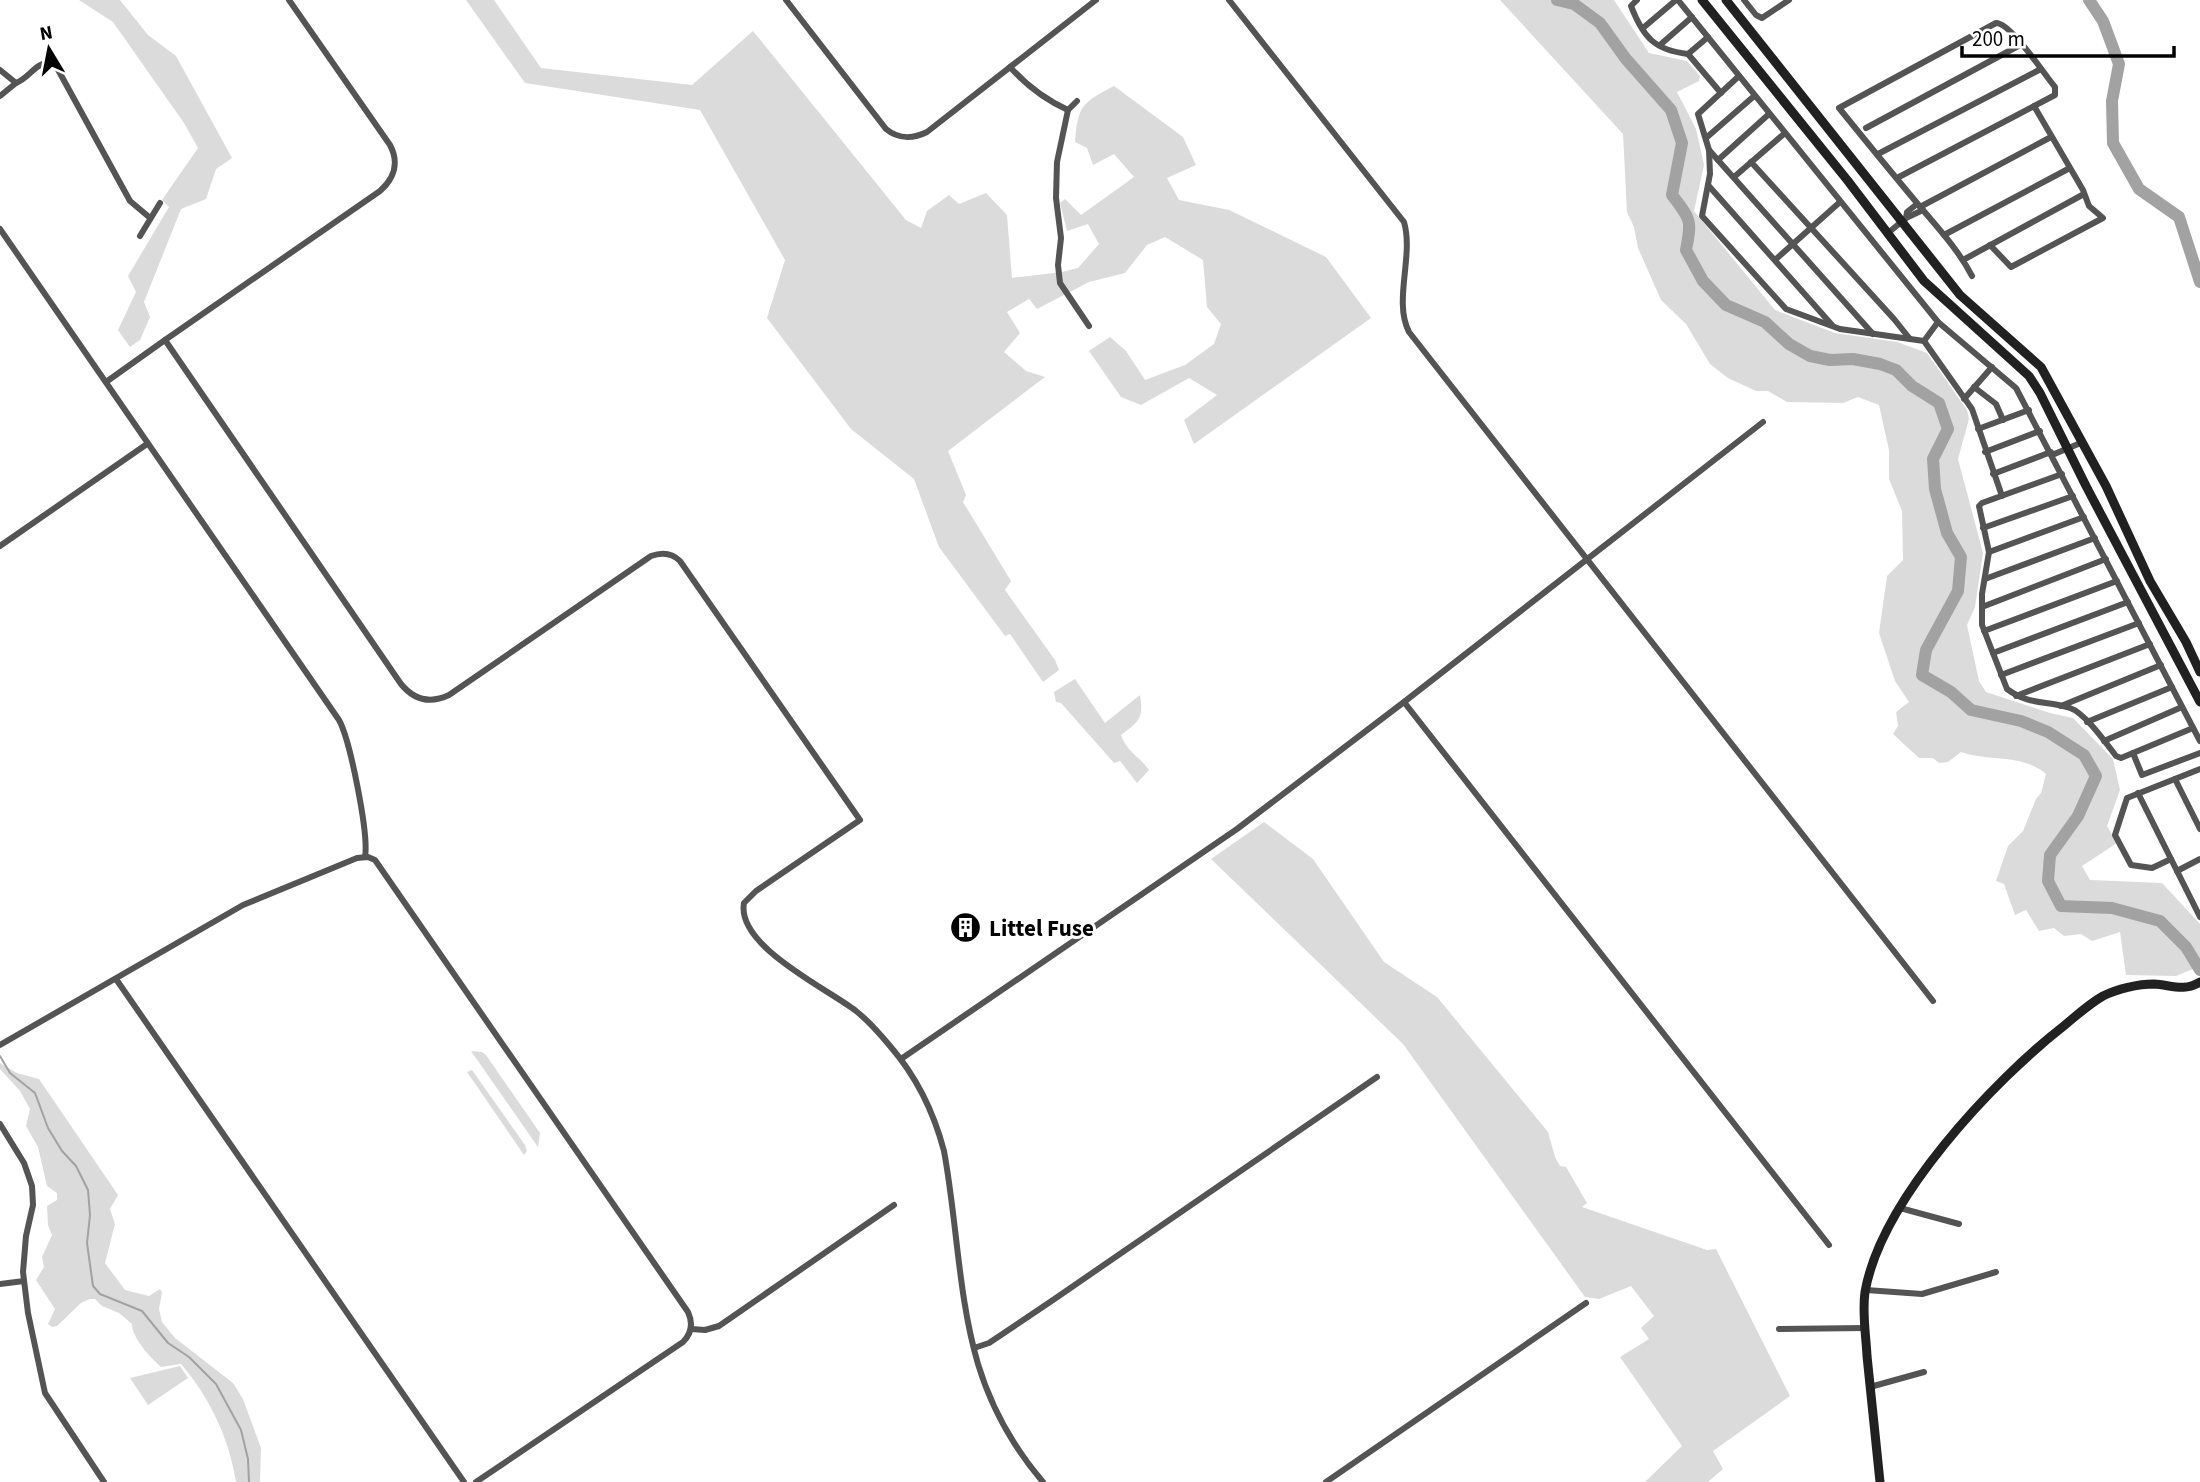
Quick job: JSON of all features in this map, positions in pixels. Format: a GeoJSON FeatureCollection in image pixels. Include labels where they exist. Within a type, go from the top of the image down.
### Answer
{"type":"FeatureCollection","features":[{"type":"Feature","properties":{"kind":"street"},"geometry":{"type":"LineString","coordinates":[[106,382],[380,191],[393,176],[395,158],[390,145],[289,0]]}},
{"type":"Feature","properties":{"kind":"street"},"geometry":{"type":"LineString","coordinates":[[786,0],[886,129],[897,135],[918,136],[927,132],[1096,0]]}},
{"type":"Feature","properties":{"kind":"street"},"geometry":{"type":"LineString","coordinates":[[1229,0],[1402,218],[1407,239],[1403,313],[1407,329],[1933,1001]]}},
{"type":"Feature","properties":{"kind":"street"},"geometry":{"type":"LineString","coordinates":[[1637,0],[1631,6],[1654,45],[1667,52],[1688,54],[1721,93]]}},
{"type":"Feature","properties":{"kind":"street"},"geometry":{"type":"LineString","coordinates":[[1643,28],[1677,0],[1938,323],[2017,388],[2200,741]]}},
{"type":"Feature","properties":{"kind":"street"},"geometry":{"type":"LineString","coordinates":[[1702,0],[1924,281],[2029,376],[2200,702]]}},
{"type":"Feature","properties":{"kind":"street"},"geometry":{"type":"LineString","coordinates":[[1726,0],[1960,295],[2041,367],[2106,486],[2150,581],[2186,642],[2200,672]]}},
{"type":"Feature","properties":{"kind":"street"},"geometry":{"type":"LineString","coordinates":[[1744,0],[1760,18],[1784,2]]}},
{"type":"Feature","properties":{"kind":"street"},"geometry":{"type":"LineString","coordinates":[[1660,45],[1692,17]]}},
{"type":"Feature","properties":{"kind":"street"},"geometry":{"type":"LineString","coordinates":[[1897,178],[2055,95],[2055,87],[2003,24],[1996,23],[1839,108],[1964,260],[1972,276]]}},
{"type":"Feature","properties":{"kind":"street"},"geometry":{"type":"LineString","coordinates":[[1688,54],[1708,37]]}},
{"type":"Feature","properties":{"kind":"street"},"geometry":{"type":"LineString","coordinates":[[1866,128],[2022,44]]}},
{"type":"Feature","properties":{"kind":"street"},"geometry":{"type":"LineString","coordinates":[[0,96],[24,80],[40,64],[56,66],[130,201],[149,217]]}},
{"type":"Feature","properties":{"kind":"street"},"geometry":{"type":"LineString","coordinates":[[1010,67],[1031,88],[1050,102],[1068,110]]}},
{"type":"Feature","properties":{"kind":"street"},"geometry":{"type":"LineString","coordinates":[[0,69],[16,83]]}},
{"type":"Feature","properties":{"kind":"street"},"geometry":{"type":"LineString","coordinates":[[1878,154],[2041,69]]}},
{"type":"Feature","properties":{"kind":"street"},"geometry":{"type":"LineString","coordinates":[[1739,76],[1698,114],[1709,150],[1708,186],[1702,216],[1786,309],[1832,326],[1924,341],[1972,409],[2002,496]]}},
{"type":"Feature","properties":{"kind":"street"},"geometry":{"type":"LineString","coordinates":[[1706,138],[1753,97]]}},
{"type":"Feature","properties":{"kind":"street"},"geometry":{"type":"LineString","coordinates":[[1077,101],[1068,110],[1056,176],[1061,238],[1058,275],[1060,283],[1089,326]]}},
{"type":"Feature","properties":{"kind":"street"},"geometry":{"type":"LineString","coordinates":[[1990,245],[2011,268],[2101,220],[2102,215],[2089,206],[2034,106]]}},
{"type":"Feature","properties":{"kind":"street"},"geometry":{"type":"LineString","coordinates":[[1718,160],[1769,114]]}},
{"type":"Feature","properties":{"kind":"street"},"geometry":{"type":"LineString","coordinates":[[1734,177],[1785,133]]}},
{"type":"Feature","properties":{"kind":"street"},"geometry":{"type":"LineString","coordinates":[[1888,233],[1903,220],[1907,212],[2051,137]]}},
{"type":"Feature","properties":{"kind":"street"},"geometry":{"type":"LineString","coordinates":[[1709,150],[1873,334]]}},
{"type":"Feature","properties":{"kind":"street"},"geometry":{"type":"LineString","coordinates":[[1751,162],[1910,339]]}},
{"type":"Feature","properties":{"kind":"street"},"geometry":{"type":"LineString","coordinates":[[1944,235],[2068,169]]}},
{"type":"Feature","properties":{"kind":"street"},"geometry":{"type":"LineString","coordinates":[[1708,186],[1832,326]]}},
{"type":"Feature","properties":{"kind":"street"},"geometry":{"type":"LineString","coordinates":[[1964,260],[2084,194]]}},
{"type":"Feature","properties":{"kind":"street"},"geometry":{"type":"LineString","coordinates":[[1775,260],[1840,202]]}},
{"type":"Feature","properties":{"kind":"street"},"geometry":{"type":"LineString","coordinates":[[140,236],[149,217],[160,203]]}},
{"type":"Feature","properties":{"kind":"street"},"geometry":{"type":"LineString","coordinates":[[0,229],[342,726],[366,836],[365,856]]}},
{"type":"Feature","properties":{"kind":"street"},"geometry":{"type":"LineString","coordinates":[[1924,341],[1938,323]]}},
{"type":"Feature","properties":{"kind":"street"},"geometry":{"type":"LineString","coordinates":[[166,340],[401,684],[418,698],[434,700],[449,695],[644,559],[658,554],[676,557],[860,820],[750,895],[743,906],[745,914],[758,938],[775,957],[856,1011],[901,1059],[929,1107],[944,1151],[974,1348],[987,1390],[1002,1420],[1042,1482]]}},
{"type":"Feature","properties":{"kind":"street"},"geometry":{"type":"LineString","coordinates":[[1964,399],[1992,367]]}},
{"type":"Feature","properties":{"kind":"street"},"geometry":{"type":"LineString","coordinates":[[1974,387],[1996,404],[2003,420]]}},
{"type":"Feature","properties":{"kind":"street"},"geometry":{"type":"LineString","coordinates":[[1978,429],[2029,410]]}},
{"type":"Feature","properties":{"kind":"street"},"geometry":{"type":"LineString","coordinates":[[901,1059],[1207,850],[1404,702],[1763,422]]}},
{"type":"Feature","properties":{"kind":"street"},"geometry":{"type":"LineString","coordinates":[[1985,452],[2039,431]]}},
{"type":"Feature","properties":{"kind":"street"},"geometry":{"type":"LineString","coordinates":[[1993,474],[2052,456],[2083,442]]}},
{"type":"Feature","properties":{"kind":"street"},"geometry":{"type":"LineString","coordinates":[[0,545],[148,444]]}},
{"type":"Feature","properties":{"kind":"street"},"geometry":{"type":"LineString","coordinates":[[2062,474],[1979,506],[1989,552],[1982,607],[1984,631],[2007,689],[2016,696],[2038,704],[2072,708],[2118,757],[2193,728]]}},
{"type":"Feature","properties":{"kind":"street"},"geometry":{"type":"LineString","coordinates":[[1983,528],[2073,496]]}},
{"type":"Feature","properties":{"kind":"street"},"geometry":{"type":"LineString","coordinates":[[1989,552],[2084,517]]}},
{"type":"Feature","properties":{"kind":"street"},"geometry":{"type":"LineString","coordinates":[[1985,579],[2095,538]]}},
{"type":"Feature","properties":{"kind":"street"},"geometry":{"type":"LineString","coordinates":[[1982,607],[2106,559]]}},
{"type":"Feature","properties":{"kind":"street"},"geometry":{"type":"LineString","coordinates":[[1984,631],[2117,581]]}},
{"type":"Feature","properties":{"kind":"street"},"geometry":{"type":"LineString","coordinates":[[1993,653],[2128,601]]}},
{"type":"Feature","properties":{"kind":"street"},"geometry":{"type":"LineString","coordinates":[[2001,675],[2139,622]]}},
{"type":"Feature","properties":{"kind":"street"},"geometry":{"type":"LineString","coordinates":[[2016,696],[2150,643]]}},
{"type":"Feature","properties":{"kind":"street"},"geometry":{"type":"LineString","coordinates":[[2059,707],[2161,665]]}},
{"type":"Feature","properties":{"kind":"street"},"geometry":{"type":"LineString","coordinates":[[2087,722],[2172,687]]}},
{"type":"Feature","properties":{"kind":"street"},"geometry":{"type":"LineString","coordinates":[[1404,702],[1829,1245]]}},
{"type":"Feature","properties":{"kind":"street"},"geometry":{"type":"LineString","coordinates":[[2104,741],[2182,707]]}},
{"type":"Feature","properties":{"kind":"street"},"geometry":{"type":"LineString","coordinates":[[2133,753],[2143,775],[2200,753]]}},
{"type":"Feature","properties":{"kind":"street"},"geometry":{"type":"LineString","coordinates":[[2171,859],[2152,868],[2131,865],[2115,835],[2127,798],[2200,769]]}},
{"type":"Feature","properties":{"kind":"street"},"geometry":{"type":"LineString","coordinates":[[2175,779],[2200,829]]}},
{"type":"Feature","properties":{"kind":"street"},"geometry":{"type":"LineString","coordinates":[[2138,793],[2200,917]]}},
{"type":"Feature","properties":{"kind":"street"},"geometry":{"type":"LineString","coordinates":[[0,1045],[243,905],[353,859],[365,856],[373,859],[690,1315],[691,1329],[683,1342],[476,1482]]}},
{"type":"Feature","properties":{"kind":"street"},"geometry":{"type":"LineString","coordinates":[[2177,871],[2200,859]]}},
{"type":"Feature","properties":{"kind":"street"},"geometry":{"type":"LineString","coordinates":[[116,979],[464,1482]]}},
{"type":"Feature","properties":{"kind":"street"},"geometry":{"type":"LineString","coordinates":[[1880,1482],[1865,1328],[1866,1290],[1885,1236],[1900,1208],[1955,1129],[2035,1049],[2094,1001],[2132,987],[2153,984],[2178,989],[2200,982]]}},
{"type":"Feature","properties":{"kind":"street"},"geometry":{"type":"LineString","coordinates":[[974,1348],[989,1343],[1033,1314],[1377,1077]]}},
{"type":"Feature","properties":{"kind":"street"},"geometry":{"type":"LineString","coordinates":[[0,1125],[24,1163],[32,1186],[33,1205],[24,1253],[24,1281],[47,1400],[104,1482]]}},
{"type":"Feature","properties":{"kind":"street"},"geometry":{"type":"LineString","coordinates":[[691,1329],[709,1330],[719,1326],[894,1205]]}},
{"type":"Feature","properties":{"kind":"street"},"geometry":{"type":"LineString","coordinates":[[1900,1208],[1959,1224]]}},
{"type":"Feature","properties":{"kind":"street"},"geometry":{"type":"LineString","coordinates":[[1866,1290],[1922,1294],[1996,1272]]}},
{"type":"Feature","properties":{"kind":"street"},"geometry":{"type":"LineString","coordinates":[[0,1284],[24,1281]]}},
{"type":"Feature","properties":{"kind":"street"},"geometry":{"type":"LineString","coordinates":[[1326,1482],[1586,1303]]}},
{"type":"Feature","properties":{"kind":"street"},"geometry":{"type":"LineString","coordinates":[[1779,1329],[1865,1328]]}},
{"type":"Feature","properties":{"kind":"street"},"geometry":{"type":"LineString","coordinates":[[1870,1387],[1924,1372]]}},
{"type":"Feature","properties":{"kind":"shaded area"},"geometry":{"type":"Polygon","coordinates":[[[79,0],[120,0],[148,35],[176,56],[232,158],[216,169],[206,199],[181,209],[144,302],[150,317],[140,340],[130,347],[118,330],[136,292],[128,276],[169,207],[162,200],[198,148],[184,123],[113,22],[79,0]]]}},
{"type":"Feature","properties":{"kind":"shaded area"},"geometry":{"type":"Polygon","coordinates":[[[466,0],[494,0],[541,68],[692,85],[753,31],[906,220],[921,228],[927,211],[949,195],[959,204],[986,193],[1007,215],[1012,278],[1078,268],[1099,244],[1088,224],[1067,231],[1060,203],[1065,199],[1081,215],[1134,177],[1114,154],[1093,165],[1087,148],[1075,142],[1078,120],[1084,106],[1114,86],[1183,137],[1196,165],[1167,178],[1179,200],[1229,210],[1326,257],[1371,318],[1194,444],[1184,420],[1217,395],[1189,378],[1141,405],[1121,397],[1089,351],[1110,337],[1126,351],[1145,380],[1185,365],[1214,344],[1221,324],[1207,307],[1203,260],[1165,237],[1147,245],[1125,273],[1089,282],[1037,309],[1029,299],[1007,312],[1020,333],[1004,352],[1026,371],[1045,377],[948,451],[966,495],[963,502],[1011,581],[1005,590],[1055,660],[1059,670],[1043,682],[1010,634],[1005,636],[939,547],[914,479],[851,429],[767,318],[785,260],[700,110],[525,83],[466,0]]]}},
{"type":"Feature","properties":{"kind":"shaded area"},"geometry":{"type":"Polygon","coordinates":[[[1500,0],[1614,0],[1649,53],[1687,61],[1700,76],[1699,81],[1677,92],[1696,129],[1704,165],[1694,211],[1775,310],[1835,333],[1897,342],[1927,353],[1967,410],[1969,419],[1958,459],[1983,553],[1975,607],[1967,625],[1979,681],[1986,692],[2073,718],[2113,759],[2120,790],[2107,826],[2117,843],[2082,866],[2090,880],[2162,883],[2200,924],[2200,966],[2176,976],[2126,975],[2120,932],[2092,941],[2081,934],[2064,936],[2054,928],[2039,931],[2026,910],[2015,915],[2004,884],[1996,881],[2008,846],[2023,831],[2041,793],[2046,774],[2036,767],[2016,760],[1961,752],[1948,762],[1939,763],[1933,758],[1919,758],[1893,734],[1898,726],[1896,712],[1909,702],[1895,681],[1879,633],[1887,576],[1903,560],[1902,511],[1889,479],[1889,450],[1879,405],[1858,397],[1843,403],[1787,402],[1768,391],[1756,391],[1728,378],[1710,364],[1686,324],[1661,300],[1638,248],[1634,227],[1627,212],[1623,134],[1500,0]]]}},
{"type":"Feature","properties":{"kind":"shaded area"},"geometry":{"type":"Polygon","coordinates":[[[1075,679],[1105,723],[1140,695],[1139,719],[1121,735],[1126,746],[1149,770],[1137,783],[1120,761],[1114,763],[1061,703],[1056,702],[1054,692],[1075,679]]]}},
{"type":"Feature","properties":{"kind":"shaded area"},"geometry":{"type":"Polygon","coordinates":[[[1264,822],[1313,859],[1384,962],[1437,997],[1548,1132],[1555,1157],[1560,1166],[1566,1167],[1587,1203],[1582,1207],[1707,1250],[1716,1249],[1790,1396],[1713,1451],[1723,1469],[1708,1482],[1645,1482],[1682,1446],[1620,1357],[1649,1339],[1641,1328],[1654,1316],[1631,1286],[1599,1299],[1585,1297],[1403,1044],[1211,859],[1264,822]]]}},
{"type":"Feature","properties":{"kind":"shaded area"},"geometry":{"type":"Polygon","coordinates":[[[471,1051],[486,1055],[540,1133],[538,1147],[471,1051]]]}},
{"type":"Feature","properties":{"kind":"shaded area"},"geometry":{"type":"Polygon","coordinates":[[[0,1063],[17,1073],[39,1079],[118,1195],[110,1209],[115,1224],[105,1263],[125,1290],[149,1296],[160,1289],[162,1292],[159,1309],[162,1322],[175,1338],[233,1383],[243,1399],[261,1448],[260,1482],[236,1482],[223,1434],[201,1391],[181,1364],[161,1367],[138,1341],[132,1324],[119,1313],[102,1306],[95,1299],[90,1299],[81,1303],[57,1326],[48,1324],[55,1309],[36,1280],[44,1267],[42,1257],[52,1235],[48,1225],[47,1206],[57,1200],[57,1193],[47,1186],[38,1147],[26,1126],[30,1109],[20,1091],[0,1069],[0,1063]]]}},
{"type":"Feature","properties":{"kind":"shaded area"},"geometry":{"type":"Polygon","coordinates":[[[472,1070],[525,1145],[527,1151],[524,1155],[467,1072],[472,1070]]]}},
{"type":"Feature","properties":{"kind":"shaded area"},"geometry":{"type":"Polygon","coordinates":[[[180,1366],[188,1378],[148,1405],[130,1378],[180,1366]]]}},
{"type":"Feature","properties":{"kind":"waterway"},"geometry":{"type":"LineString","coordinates":[[1557,0],[1574,4],[1600,23],[1626,59],[1671,110],[1682,143],[1672,195],[1688,221],[1686,250],[1703,281],[1726,305],[1765,322],[1789,344],[1810,356],[1880,364],[1896,370],[1912,386],[1939,403],[1948,429],[1933,459],[1935,489],[1947,533],[1961,557],[1958,591],[1926,650],[1922,675],[1951,692],[1971,710],[2021,721],[2048,732],[2084,755],[2096,776],[2078,816],[2050,855],[2048,881],[2061,906],[2112,908],[2160,921],[2186,947],[2200,970]]}},
{"type":"Feature","properties":{"kind":"waterway"},"geometry":{"type":"LineString","coordinates":[[2089,0],[2103,21],[2119,64],[2112,101],[2113,143],[2139,189],[2179,217],[2200,282]]}},
{"type":"Feature","properties":{"kind":"waterway"},"geometry":{"type":"LineString","coordinates":[[0,1056],[10,1073],[35,1093],[48,1128],[62,1151],[76,1166],[88,1190],[90,1215],[87,1243],[93,1286],[100,1294],[142,1311],[168,1343],[189,1357],[216,1384],[241,1430],[248,1459],[249,1482]]}},
{"type":"Feature","properties":{"kind":"place","name":"Littel Fuse"},"geometry":{"type":"Point","coordinates":[966,928]}}]}
